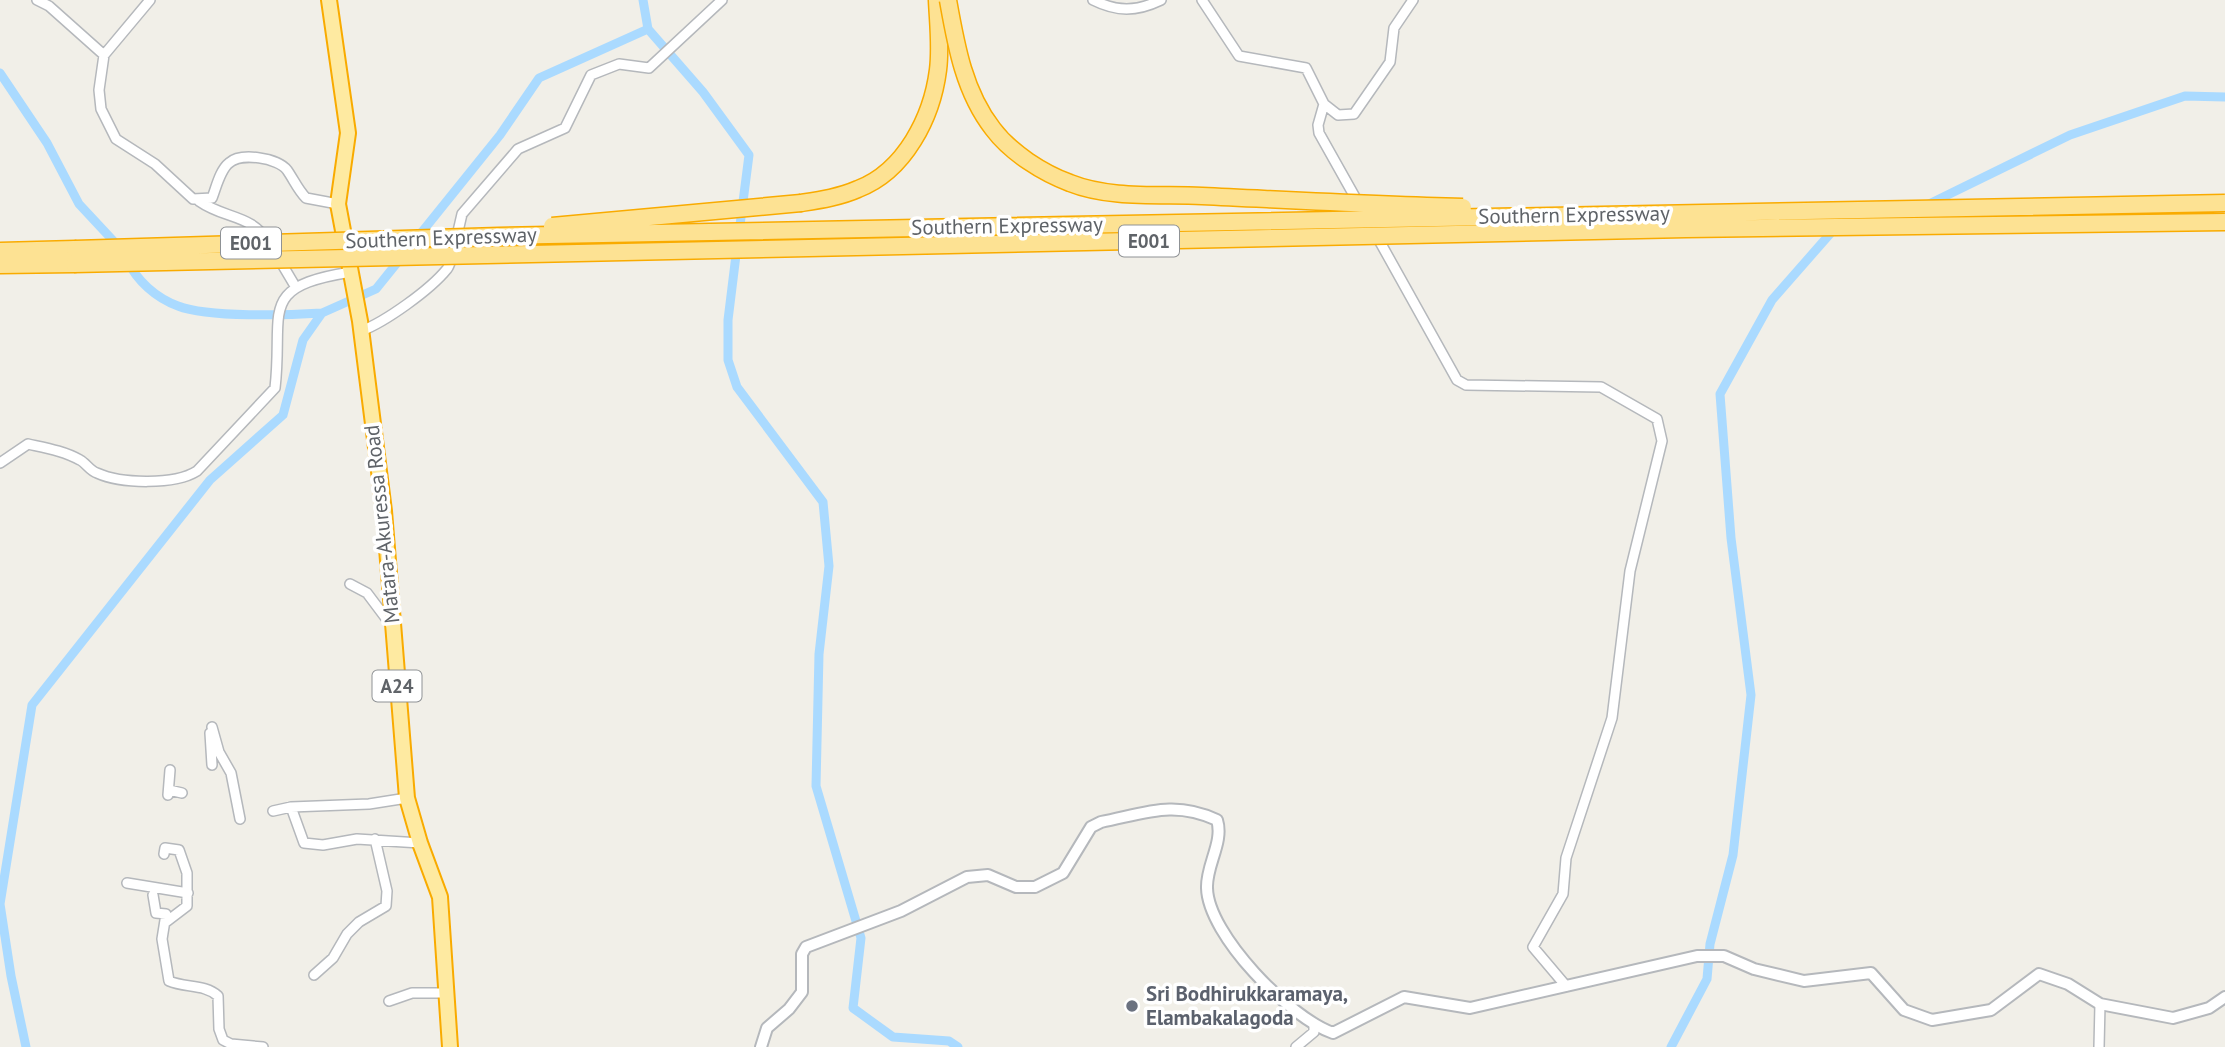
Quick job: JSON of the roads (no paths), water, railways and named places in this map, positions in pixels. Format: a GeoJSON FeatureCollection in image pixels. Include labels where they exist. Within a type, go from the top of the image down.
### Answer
{"type":"FeatureCollection","features":[{"type":"Feature","properties":{"kind":"highway","name":"Matara-Akuressa Road"},"geometry":{"type":"LineString","coordinates":[[328,0],[348,133],[338,204],[360,326],[384,510],[407,797],[440,897],[450,1047]]}},
{"type":"Feature","properties":{"kind":"highway"},"geometry":{"type":"LineString","coordinates":[[428,238],[801,203],[860,189],[880,178],[913,144],[924,121],[938,70],[937,0]]}},
{"type":"Feature","properties":{"kind":"highway"},"geometry":{"type":"LineString","coordinates":[[948,0],[958,56],[979,109],[994,131],[1013,149],[1049,174],[1072,184],[1097,190],[1164,195],[1413,206],[1681,213]]}},
{"type":"Feature","properties":{"kind":"highway","name":"Southern Expressway"},"geometry":{"type":"LineString","coordinates":[[0,265],[74,256],[428,238],[2225,202]]}},
{"type":"Feature","properties":{"kind":"highway","name":"Southern Expressway"},"geometry":{"type":"LineString","coordinates":[[0,251],[74,256],[2225,222]]}},
{"type":"Feature","properties":{"kind":"street"},"geometry":{"type":"LineString","coordinates":[[37,0],[49,6],[104,55]]}},
{"type":"Feature","properties":{"kind":"street"},"geometry":{"type":"LineString","coordinates":[[150,0],[104,55],[99,90],[101,109],[116,139],[155,164],[193,199],[215,211],[247,220],[260,229],[295,286]]}},
{"type":"Feature","properties":{"kind":"street"},"geometry":{"type":"LineString","coordinates":[[360,326],[377,325],[449,268],[461,214],[518,149],[565,128],[591,75],[619,64],[649,68],[722,0]]}},
{"type":"Feature","properties":{"kind":"street"},"geometry":{"type":"LineString","coordinates":[[1093,0],[1112,10],[1143,9],[1161,0]]}},
{"type":"Feature","properties":{"kind":"street"},"geometry":{"type":"LineString","coordinates":[[1202,0],[1239,57],[1306,68],[1324,104],[1338,115],[1353,114],[1390,62],[1394,28],[1413,0]]}},
{"type":"Feature","properties":{"kind":"street"},"geometry":{"type":"LineString","coordinates":[[1324,104],[1318,125],[1319,133],[1457,380],[1466,385],[1601,387],[1657,419],[1661,427],[1662,441],[1630,572],[1612,718],[1566,858],[1563,894],[1533,947],[1566,986]]}},
{"type":"Feature","properties":{"kind":"street"},"geometry":{"type":"LineString","coordinates":[[199,201],[212,198],[226,164],[232,160],[248,158],[271,161],[286,168],[306,198],[338,204]]}},
{"type":"Feature","properties":{"kind":"street"},"geometry":{"type":"LineString","coordinates":[[0,463],[28,444],[61,451],[82,461],[96,473],[142,481],[185,479],[197,471],[275,388],[279,310],[285,295],[295,286],[352,277]]}},
{"type":"Feature","properties":{"kind":"street"},"geometry":{"type":"LineString","coordinates":[[350,584],[367,593],[393,627]]}},
{"type":"Feature","properties":{"kind":"street"},"geometry":{"type":"LineString","coordinates":[[212,765],[211,727],[219,752],[231,773],[240,819]]}},
{"type":"Feature","properties":{"kind":"street"},"geometry":{"type":"LineString","coordinates":[[170,770],[169,793],[182,793]]}},
{"type":"Feature","properties":{"kind":"street"},"geometry":{"type":"LineString","coordinates":[[273,811],[291,807],[369,804],[407,797]]}},
{"type":"Feature","properties":{"kind":"street"},"geometry":{"type":"LineString","coordinates":[[291,807],[304,843],[323,845],[375,839],[420,843]]}},
{"type":"Feature","properties":{"kind":"street"},"geometry":{"type":"LineString","coordinates":[[761,1047],[767,1028],[789,1009],[802,992],[802,954],[806,947],[879,919],[978,874],[1016,887],[1035,887],[1063,873],[1091,827],[1101,822],[1166,809],[1196,810],[1217,820],[1220,830],[1208,874],[1207,890],[1212,911],[1246,966],[1314,1026],[1333,1033],[1404,998],[1470,1008],[1697,956],[1724,956],[1754,968],[1804,981],[1871,973],[1904,1010],[1932,1020],[1991,1010],[2039,974],[2068,984],[2100,1004],[2173,1018],[2209,1008],[2225,997]]}},
{"type":"Feature","properties":{"kind":"street"},"geometry":{"type":"LineString","coordinates":[[314,975],[333,958],[347,934],[359,922],[386,906],[387,891],[375,839]]}},
{"type":"Feature","properties":{"kind":"street"},"geometry":{"type":"LineString","coordinates":[[164,854],[165,848],[179,849],[187,873],[188,893],[187,906],[166,922]]}},
{"type":"Feature","properties":{"kind":"street"},"geometry":{"type":"LineString","coordinates":[[127,883],[188,893]]}},
{"type":"Feature","properties":{"kind":"street"},"geometry":{"type":"LineString","coordinates":[[153,895],[156,913],[166,914],[162,940],[169,981],[182,986],[210,989],[218,996],[219,1030],[223,1040],[231,1044],[263,1047]]}},
{"type":"Feature","properties":{"kind":"street"},"geometry":{"type":"LineString","coordinates":[[389,1001],[412,993],[446,993]]}},
{"type":"Feature","properties":{"kind":"street"},"geometry":{"type":"LineString","coordinates":[[2099,1047],[2100,1004]]}},
{"type":"Feature","properties":{"kind":"street"},"geometry":{"type":"LineString","coordinates":[[1296,1047],[1314,1032],[1314,1026]]}},
{"type":"Feature","properties":{"kind":"waterway"},"geometry":{"type":"LineString","coordinates":[[643,0],[648,29],[703,92],[749,155],[739,233]]}},
{"type":"Feature","properties":{"kind":"waterway"},"geometry":{"type":"LineString","coordinates":[[26,1047],[0,904],[32,705],[210,480],[283,415],[303,340],[322,313],[376,289],[500,135],[539,78],[648,29]]}},
{"type":"Feature","properties":{"kind":"waterway"},"geometry":{"type":"LineString","coordinates":[[0,73],[47,143],[79,204],[120,248]]}},
{"type":"Feature","properties":{"kind":"waterway"},"geometry":{"type":"LineString","coordinates":[[1927,205],[2070,135],[2185,96],[2225,97]]}},
{"type":"Feature","properties":{"kind":"waterway"},"geometry":{"type":"LineString","coordinates":[[1671,1047],[1707,979],[1710,944],[1733,855],[1751,695],[1731,538],[1720,394],[1772,300],[1836,227]]}},
{"type":"Feature","properties":{"kind":"waterway"},"geometry":{"type":"LineString","coordinates":[[737,247],[728,320],[728,360],[737,387],[823,502],[829,566],[819,654],[816,786],[861,938],[853,1008],[893,1037],[949,1041],[958,1047]]}},
{"type":"Feature","properties":{"kind":"waterway"},"geometry":{"type":"LineString","coordinates":[[127,260],[136,275],[155,293],[170,303],[191,310],[249,315],[322,313]]}},
{"type":"Feature","properties":{"kind":"place","name":"Sri Bodhirukkaramaya, Elambakalagoda"},"geometry":{"type":"Point","coordinates":[1132,1006]}}]}
